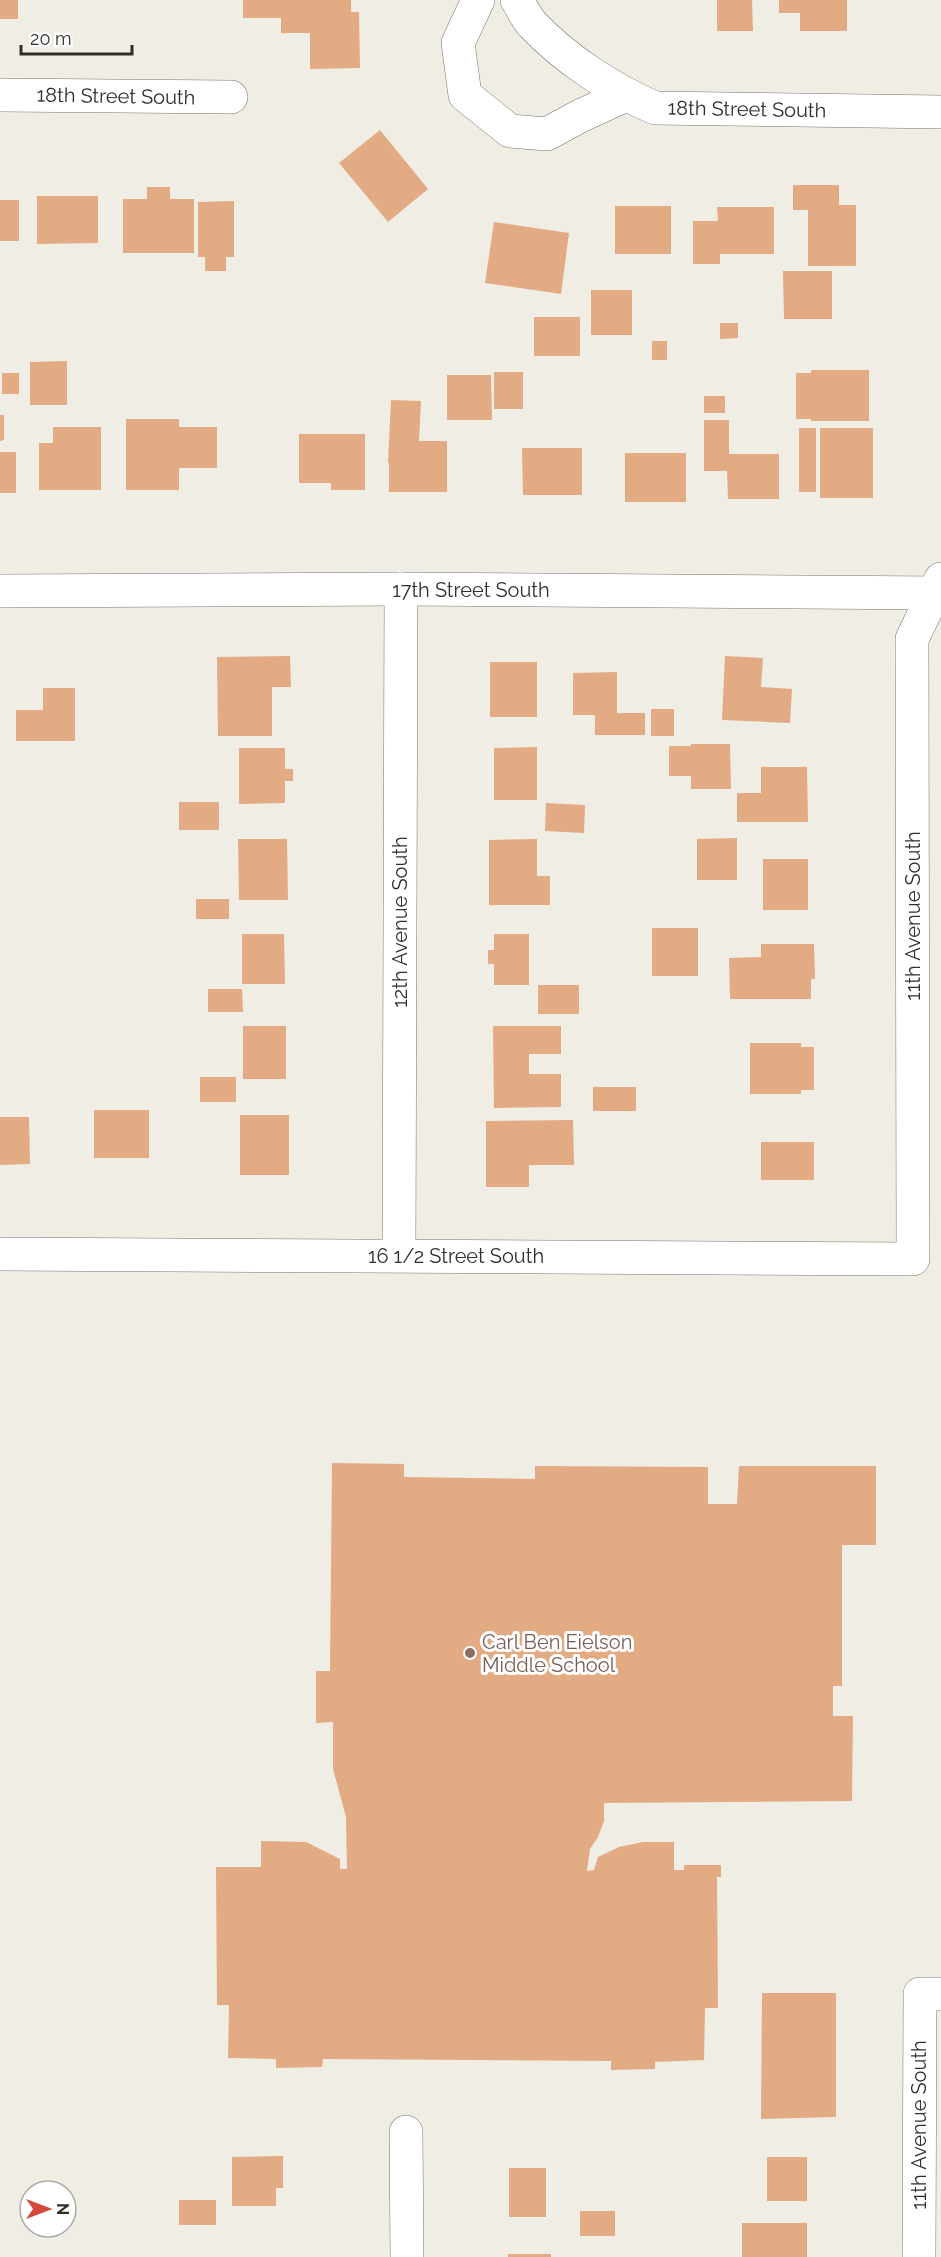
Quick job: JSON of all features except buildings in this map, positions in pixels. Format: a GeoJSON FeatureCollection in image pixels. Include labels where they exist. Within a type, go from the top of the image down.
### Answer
{"type":"FeatureCollection","features":[{"type":"Feature","properties":{"kind":"street"},"geometry":{"type":"LineString","coordinates":[[478,0],[458,43],[465,95],[510,131],[547,134],[626,95]]}},
{"type":"Feature","properties":{"kind":"street","name":"18th Street South"},"geometry":{"type":"LineString","coordinates":[[517,0],[531,23],[569,56],[626,95],[655,108],[941,112]]}},
{"type":"Feature","properties":{"kind":"street","name":"18th Street South"},"geometry":{"type":"LineString","coordinates":[[0,95],[231,97]]}},
{"type":"Feature","properties":{"kind":"street","name":"17th Street South"},"geometry":{"type":"LineString","coordinates":[[0,591],[938,588]]}},
{"type":"Feature","properties":{"kind":"street","name":"11th Avenue South"},"geometry":{"type":"LineString","coordinates":[[913,1260],[912,639],[938,588]]}},
{"type":"Feature","properties":{"kind":"street","name":"12th Avenue South"},"geometry":{"type":"LineString","coordinates":[[399,1255],[400,589]]}},
{"type":"Feature","properties":{"kind":"street","name":"16 1/2 Street South"},"geometry":{"type":"LineString","coordinates":[[0,1254],[913,1260]]}},
{"type":"Feature","properties":{"kind":"street","name":"11th Avenue South"},"geometry":{"type":"LineString","coordinates":[[919,2257],[931,1994]]}},
{"type":"Feature","properties":{"kind":"street"},"geometry":{"type":"LineString","coordinates":[[406,2132],[407,2257]]}},
{"type":"Feature","properties":{"kind":"place","name":"Carl Ben Eielson Middle School"},"geometry":{"type":"Point","coordinates":[470,1653]}}]}
